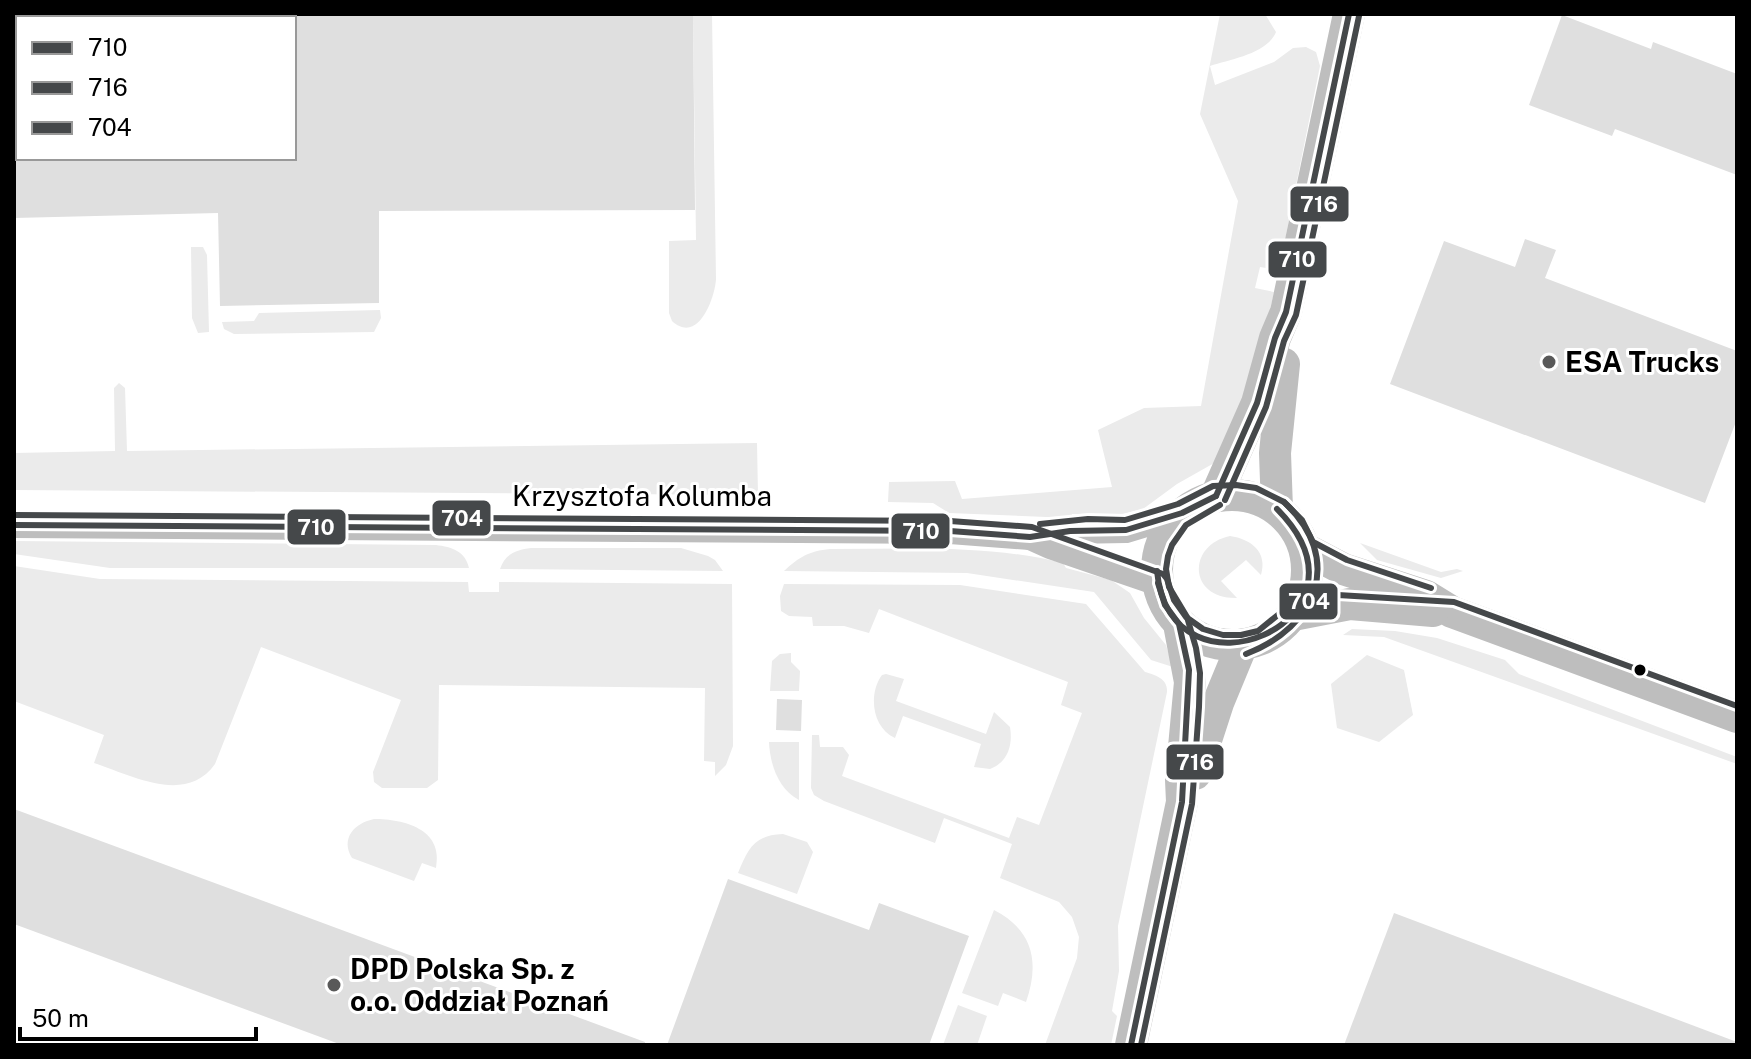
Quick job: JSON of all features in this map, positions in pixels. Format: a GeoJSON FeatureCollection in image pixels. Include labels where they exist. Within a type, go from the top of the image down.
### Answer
{"type":"FeatureCollection","features":[{"type":"Feature","properties":{"kind":"street"},"geometry":{"type":"LineString","coordinates":[[1216,496],[1257,403],[1275,338],[1286,312],[1349,14]]}},
{"type":"Feature","properties":{"kind":"street"},"geometry":{"type":"LineString","coordinates":[[1277,509],[1275,453],[1286,312]]}},
{"type":"Feature","properties":{"kind":"street"},"geometry":{"type":"LineString","coordinates":[[1235,495],[1254,498],[1277,509],[1294,526],[1305,549],[1308,573],[1303,597],[1293,615],[1270,635],[1242,645],[1222,645],[1199,638],[1179,624],[1165,605],[1158,583],[1157,563],[1161,545],[1182,513],[1216,496],[1235,495]]}},
{"type":"Feature","properties":{"kind":"street","name":"Krzysztofa Kolumba"},"geometry":{"type":"LineString","coordinates":[[14,525],[920,530],[1030,537],[1070,531],[1126,530],[1182,513]]}},
{"type":"Feature","properties":{"kind":"street","name":"Krzysztofa Kolumba"},"geometry":{"type":"LineString","coordinates":[[1030,537],[1158,583]]}},
{"type":"Feature","properties":{"kind":"street"},"geometry":{"type":"LineString","coordinates":[[1305,549],[1343,569],[1426,596],[1452,612],[1737,717]]}},
{"type":"Feature","properties":{"kind":"street"},"geometry":{"type":"LineString","coordinates":[[1293,615],[1350,604],[1452,612]]}},
{"type":"Feature","properties":{"kind":"street"},"geometry":{"type":"LineString","coordinates":[[1179,624],[1190,682],[1182,802]]}},
{"type":"Feature","properties":{"kind":"street"},"geometry":{"type":"LineString","coordinates":[[1131,1045],[1182,802],[1242,645]]}},
{"type":"Feature","properties":{"kind":"shaded area"},"geometry":{"type":"Polygon","coordinates":[[[693,14],[712,14],[716,279],[703,316],[690,327],[681,327],[672,321],[669,313],[669,241],[696,240],[693,14]]]}},
{"type":"Feature","properties":{"kind":"shaded area"},"geometry":{"type":"Polygon","coordinates":[[[1220,14],[1265,14],[1276,32],[1257,51],[1210,66],[1215,85],[1274,62],[1293,48],[1306,47],[1316,52],[1320,66],[1279,270],[1260,267],[1255,288],[1274,292],[1260,357],[1216,462],[1177,484],[1143,509],[1122,514],[1072,514],[1071,518],[949,513],[933,503],[888,502],[889,482],[955,481],[962,499],[1112,487],[1098,430],[1144,408],[1201,406],[1238,201],[1200,114],[1220,14]]]}},
{"type":"Feature","properties":{"kind":"shaded area"},"geometry":{"type":"Polygon","coordinates":[[[191,247],[203,247],[207,255],[209,332],[198,333],[192,318],[191,247]]]}},
{"type":"Feature","properties":{"kind":"shaded area"},"geometry":{"type":"Polygon","coordinates":[[[380,310],[381,318],[374,332],[234,334],[224,329],[222,322],[254,321],[259,313],[380,310]]]}},
{"type":"Feature","properties":{"kind":"shaded area"},"geometry":{"type":"Polygon","coordinates":[[[119,383],[125,388],[127,451],[757,443],[758,495],[14,490],[14,453],[115,451],[114,388],[119,383]]]}},
{"type":"Feature","properties":{"kind":"shaded area"},"geometry":{"type":"Polygon","coordinates":[[[1230,536],[1245,540],[1256,548],[1263,567],[1261,575],[1246,560],[1221,581],[1237,598],[1221,596],[1209,590],[1199,571],[1200,560],[1206,550],[1216,541],[1230,536]]]}},
{"type":"Feature","properties":{"kind":"shaded area"},"geometry":{"type":"Polygon","coordinates":[[[14,541],[436,545],[457,551],[469,568],[110,568],[14,554],[14,541]]]}},
{"type":"Feature","properties":{"kind":"shaded area"},"geometry":{"type":"Polygon","coordinates":[[[1360,543],[1441,572],[1463,571],[1441,578],[1377,560],[1360,543]]]}},
{"type":"Feature","properties":{"kind":"shaded area"},"geometry":{"type":"Polygon","coordinates":[[[531,548],[681,548],[708,556],[723,571],[500,569],[512,554],[531,548]]]}},
{"type":"Feature","properties":{"kind":"shaded area"},"geometry":{"type":"Polygon","coordinates":[[[830,549],[976,550],[1063,563],[1066,568],[1111,580],[1130,593],[1144,618],[1166,645],[1173,667],[1151,660],[1094,592],[967,573],[784,571],[805,556],[830,549]]]}},
{"type":"Feature","properties":{"kind":"shaded area"},"geometry":{"type":"Polygon","coordinates":[[[14,566],[100,579],[468,582],[469,592],[499,592],[499,582],[732,584],[733,746],[726,765],[715,776],[715,762],[704,761],[705,688],[439,685],[438,780],[427,788],[382,788],[374,782],[373,772],[401,700],[261,647],[215,764],[203,776],[189,783],[158,784],[142,780],[94,763],[104,735],[14,701],[14,566]]]}},
{"type":"Feature","properties":{"kind":"shaded area"},"geometry":{"type":"Polygon","coordinates":[[[784,584],[960,585],[1086,604],[1145,672],[1163,681],[1167,692],[1118,926],[1119,971],[1112,1011],[1117,1016],[1111,1045],[1045,1045],[1077,958],[1079,937],[1072,917],[1059,902],[1000,878],[1012,844],[944,818],[935,843],[824,801],[814,795],[811,788],[812,735],[819,735],[820,747],[843,747],[849,755],[842,776],[1009,838],[1017,817],[1039,825],[1082,713],[1061,705],[1068,682],[879,609],[869,633],[844,626],[813,626],[812,617],[789,616],[781,611],[780,596],[784,584]]]}},
{"type":"Feature","properties":{"kind":"shaded area"},"geometry":{"type":"Polygon","coordinates":[[[1352,629],[1395,631],[1437,638],[1505,660],[1519,674],[1737,757],[1737,764],[1384,637],[1343,635],[1352,629]]]}},
{"type":"Feature","properties":{"kind":"shaded area"},"geometry":{"type":"Polygon","coordinates":[[[791,653],[791,662],[800,671],[799,691],[770,691],[772,661],[780,654],[791,653]]]}},
{"type":"Feature","properties":{"kind":"shaded area"},"geometry":{"type":"Polygon","coordinates":[[[1367,655],[1404,670],[1413,715],[1379,742],[1337,728],[1331,684],[1367,655]]]}},
{"type":"Feature","properties":{"kind":"shaded area"},"geometry":{"type":"Polygon","coordinates":[[[886,674],[904,679],[896,701],[986,734],[994,712],[1010,727],[1010,746],[1005,757],[990,769],[974,767],[981,744],[903,716],[895,738],[887,733],[877,719],[874,701],[878,683],[886,674]]]}},
{"type":"Feature","properties":{"kind":"shaded area"},"geometry":{"type":"Polygon","coordinates":[[[769,742],[799,742],[799,800],[776,775],[769,742]]]}},
{"type":"Feature","properties":{"kind":"shaded area"},"geometry":{"type":"Polygon","coordinates":[[[374,819],[409,824],[428,835],[437,855],[436,868],[422,863],[414,881],[352,858],[348,844],[351,832],[374,819]]]}},
{"type":"Feature","properties":{"kind":"shaded area"},"geometry":{"type":"Polygon","coordinates":[[[783,834],[807,842],[813,852],[797,894],[738,873],[753,845],[765,837],[783,834]]]}},
{"type":"Feature","properties":{"kind":"shaded area"},"geometry":{"type":"Polygon","coordinates":[[[994,910],[1017,927],[1030,948],[1032,974],[1026,1002],[1003,993],[998,1006],[962,993],[994,910]]]}},
{"type":"Feature","properties":{"kind":"shaded area"},"geometry":{"type":"Polygon","coordinates":[[[958,1005],[987,1016],[977,1045],[943,1045],[958,1005]]]}},
{"type":"Feature","properties":{"kind":"building"},"geometry":{"type":"Polygon","coordinates":[[[693,14],[695,210],[379,211],[379,303],[220,306],[218,213],[14,218],[14,158],[296,160],[294,16],[693,14]]]}},
{"type":"Feature","properties":{"kind":"building"},"geometry":{"type":"Polygon","coordinates":[[[1562,15],[1651,49],[1653,42],[1737,74],[1737,175],[1615,129],[1612,136],[1529,105],[1562,15]]]}},
{"type":"Feature","properties":{"kind":"building","name":"ESA Trucks"},"geometry":{"type":"Polygon","coordinates":[[[1525,239],[1556,250],[1545,278],[1737,351],[1737,419],[1705,503],[1390,384],[1444,241],[1515,267],[1525,239]]]}},
{"type":"Feature","properties":{"kind":"building"},"geometry":{"type":"Polygon","coordinates":[[[777,699],[802,700],[801,731],[776,730],[777,699]]]}},
{"type":"Feature","properties":{"kind":"building","name":"DPD Polska Sp. z o.o. Oddział Poznań"},"geometry":{"type":"Polygon","coordinates":[[[14,809],[645,1042],[645,1045],[342,1045],[14,924],[14,809]]]}},
{"type":"Feature","properties":{"kind":"building","name":"DPD Polska Sp. z o.o. Oddział Poznań"},"geometry":{"type":"Polygon","coordinates":[[[728,879],[869,930],[879,903],[969,936],[929,1045],[667,1045],[728,879]]]}},
{"type":"Feature","properties":{"kind":"building"},"geometry":{"type":"Polygon","coordinates":[[[1394,913],[1737,1042],[1737,1045],[1344,1045],[1394,913]]]}},
{"type":"Feature","properties":{"kind":"transit line","name":"710"},"geometry":{"type":"LineString","coordinates":[[1216,496],[1257,403],[1275,338],[1286,312],[1349,14]]}},
{"type":"Feature","properties":{"kind":"transit line","name":"716"},"geometry":{"type":"LineString","coordinates":[[1225,500],[1266,407],[1284,341],[1296,315],[1359,16]]}},
{"type":"Feature","properties":{"kind":"transit line","name":"704"},"geometry":{"type":"LineString","coordinates":[[1040,524],[1088,519],[1125,520],[1178,504],[1213,486],[1256,488],[1284,502],[1302,520],[1313,542],[1347,560],[1431,588]]}},
{"type":"Feature","properties":{"kind":"transit line","name":"710"},"geometry":{"type":"LineString","coordinates":[[14,525],[950,531],[1030,537],[1070,531],[1126,530],[1182,513],[1216,496]]}},
{"type":"Feature","properties":{"kind":"transit line","name":"716"},"geometry":{"type":"LineString","coordinates":[[1246,654],[1271,642],[1290,627],[1305,609],[1314,589],[1318,568],[1314,546],[1303,524],[1284,502]]}},
{"type":"Feature","properties":{"kind":"transit line","name":"716"},"geometry":{"type":"LineString","coordinates":[[1141,1045],[1192,804],[1199,707],[1200,673],[1196,648],[1187,617],[1169,587],[1166,569],[1172,545],[1186,525],[1220,505]]}},
{"type":"Feature","properties":{"kind":"transit line","name":"710"},"geometry":{"type":"LineString","coordinates":[[1157,571],[1170,613],[1197,636],[1230,643],[1264,635],[1292,615],[1307,586],[1305,550],[1277,509]]}},
{"type":"Feature","properties":{"kind":"transit line","name":"704"},"geometry":{"type":"LineString","coordinates":[[14,515],[950,521],[1032,527],[1163,574],[1174,600],[1186,617],[1203,629],[1223,635],[1258,631],[1289,606],[1338,595],[1454,602],[1737,706]]}},
{"type":"Feature","properties":{"kind":"transit line","name":"710"},"geometry":{"type":"LineString","coordinates":[[1131,1045],[1182,802],[1189,670],[1179,624],[1165,605],[1158,583]]}},
{"type":"Feature","properties":{"kind":"place","name":"ESA Trucks"},"geometry":{"type":"Point","coordinates":[1549,362]}},
{"type":"Feature","properties":{"kind":"place","name":"DPD Polska Sp. z o.o. Oddział Poznań"},"geometry":{"type":"Point","coordinates":[334,985]}}]}
